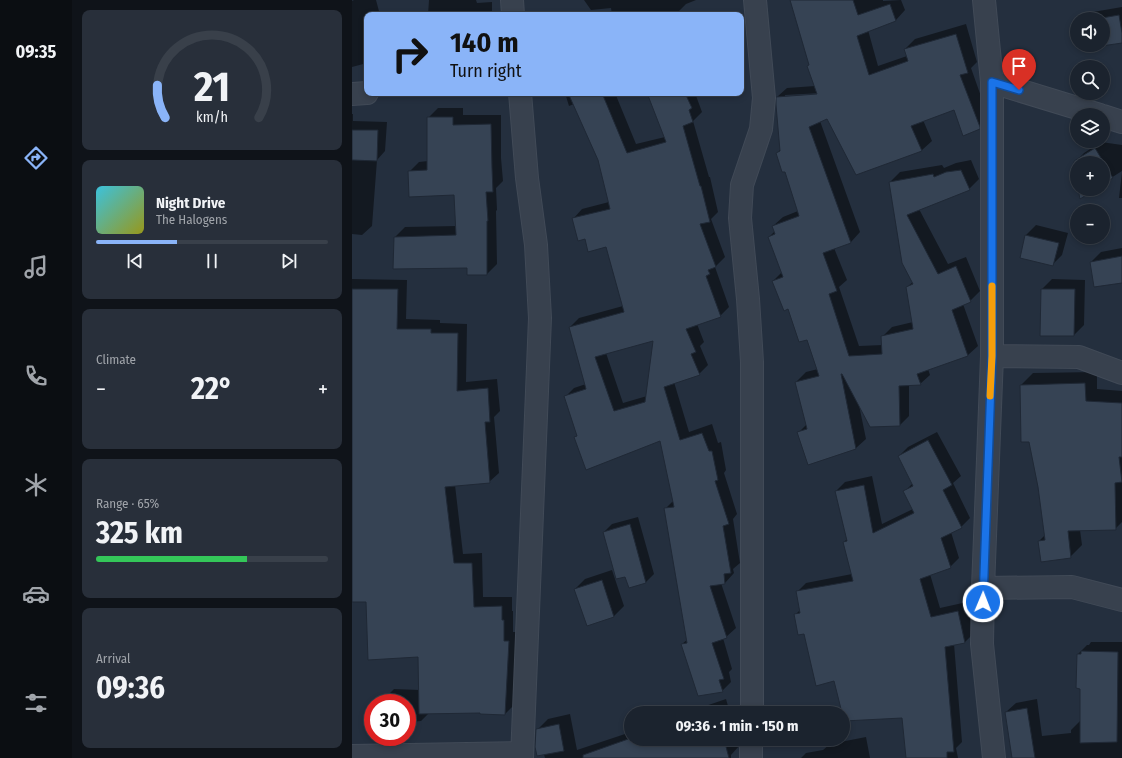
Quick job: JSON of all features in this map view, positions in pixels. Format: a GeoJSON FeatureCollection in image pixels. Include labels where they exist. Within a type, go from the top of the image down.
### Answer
{"type":"FeatureCollection","features":[{"type":"Feature","properties":{"kind":"street"},"geometry":{"type":"LineString","coordinates":[[512,0],[513,12]]}},
{"type":"Feature","properties":{"kind":"street"},"geometry":{"type":"LineString","coordinates":[[752,706],[752,362],[748,299],[740,218],[742,185],[761,129],[764,98],[755,0]]}},
{"type":"Feature","properties":{"kind":"street"},"geometry":{"type":"LineString","coordinates":[[984,0],[992,82],[992,356],[982,644],[994,758]]}},
{"type":"Feature","properties":{"kind":"street"},"geometry":{"type":"LineString","coordinates":[[992,82],[1077,108]]}},
{"type":"Feature","properties":{"kind":"street"},"geometry":{"type":"LineString","coordinates":[[352,94],[364,93]]}},
{"type":"Feature","properties":{"kind":"street"},"geometry":{"type":"LineString","coordinates":[[352,756],[522,756],[540,318],[536,244],[527,178],[520,96]]}},
{"type":"Feature","properties":{"kind":"street"},"geometry":{"type":"LineString","coordinates":[[1110,118],[1122,122]]}},
{"type":"Feature","properties":{"kind":"street"},"geometry":{"type":"LineString","coordinates":[[992,356],[1078,357],[1122,373]]}},
{"type":"Feature","properties":{"kind":"street"},"geometry":{"type":"LineString","coordinates":[[983,588],[1072,587],[1122,600]]}},
{"type":"Feature","properties":{"kind":"street"},"geometry":{"type":"LineString","coordinates":[[751,758],[752,746]]}},
{"type":"Feature","properties":{"kind":"building"},"geometry":{"type":"Polygon","coordinates":[[[790,0],[853,0],[858,15],[890,4],[896,21],[857,36],[869,75],[908,61],[904,49],[956,34],[968,73],[960,75],[980,127],[980,129],[963,136],[954,110],[911,126],[922,151],[856,175],[827,119],[809,127],[851,243],[823,253],[837,291],[829,294],[849,356],[882,354],[881,336],[913,329],[906,287],[913,284],[902,263],[889,182],[933,174],[934,177],[946,172],[961,170],[970,190],[907,215],[938,274],[956,266],[971,302],[952,310],[968,356],[917,374],[921,385],[899,386],[900,426],[870,427],[841,374],[856,449],[808,465],[797,432],[807,429],[795,382],[819,376],[807,340],[799,342],[788,309],[784,311],[772,281],[783,277],[768,237],[775,234],[772,226],[799,216],[785,172],[782,172],[776,153],[780,151],[776,97],[817,94],[807,66],[809,65],[790,0]]]}},
{"type":"Feature","properties":{"kind":"building"},"geometry":{"type":"Polygon","coordinates":[[[1119,15],[1122,43],[1110,45],[1110,17],[1119,15]]]}},
{"type":"Feature","properties":{"kind":"building"},"geometry":{"type":"Polygon","coordinates":[[[569,96],[603,96],[627,153],[666,142],[648,96],[686,96],[692,108],[689,110],[693,122],[683,126],[710,222],[700,224],[716,267],[708,270],[710,274],[706,276],[721,317],[686,329],[696,352],[691,354],[700,375],[664,387],[680,440],[702,433],[709,451],[712,451],[718,480],[715,481],[729,524],[723,526],[731,573],[724,574],[725,584],[710,586],[727,638],[712,643],[724,679],[719,680],[723,692],[698,696],[681,644],[687,643],[664,508],[674,507],[660,441],[586,470],[574,437],[577,436],[564,396],[586,389],[569,327],[624,312],[606,247],[588,252],[585,239],[578,241],[572,218],[610,209],[598,160],[569,96]],[[653,341],[595,357],[614,411],[645,402],[653,341]]]}},
{"type":"Feature","properties":{"kind":"building"},"geometry":{"type":"Polygon","coordinates":[[[427,117],[453,117],[453,125],[491,124],[493,192],[486,192],[488,221],[487,275],[467,275],[467,268],[393,269],[394,237],[456,235],[454,195],[409,197],[408,171],[427,170],[427,117]]]}},
{"type":"Feature","properties":{"kind":"building"},"geometry":{"type":"Polygon","coordinates":[[[352,130],[378,130],[377,161],[352,160],[352,130]]]}},
{"type":"Feature","properties":{"kind":"building"},"geometry":{"type":"Polygon","coordinates":[[[1095,148],[1100,156],[1082,156],[1095,148]]]}},
{"type":"Feature","properties":{"kind":"building"},"geometry":{"type":"Polygon","coordinates":[[[1110,173],[1113,178],[1110,180],[1110,173]]]}},
{"type":"Feature","properties":{"kind":"building"},"geometry":{"type":"Polygon","coordinates":[[[1025,235],[1059,243],[1053,266],[1020,258],[1025,235]]]}},
{"type":"Feature","properties":{"kind":"building"},"geometry":{"type":"Polygon","coordinates":[[[1122,256],[1122,283],[1094,287],[1090,262],[1122,256]]]}},
{"type":"Feature","properties":{"kind":"building"},"geometry":{"type":"Polygon","coordinates":[[[352,289],[398,289],[397,329],[431,329],[431,333],[458,333],[457,391],[488,388],[490,422],[485,422],[490,483],[445,487],[454,563],[472,563],[474,607],[502,606],[504,641],[509,641],[505,715],[480,713],[419,714],[418,657],[368,660],[366,602],[352,602],[352,289]]]}},
{"type":"Feature","properties":{"kind":"building"},"geometry":{"type":"Polygon","coordinates":[[[1041,289],[1075,289],[1074,336],[1040,336],[1041,289]]]}},
{"type":"Feature","properties":{"kind":"building"},"geometry":{"type":"Polygon","coordinates":[[[1085,383],[1086,401],[1122,403],[1122,457],[1119,457],[1122,482],[1115,483],[1116,530],[1068,531],[1071,558],[1041,562],[1038,541],[1045,540],[1038,487],[1029,442],[1021,442],[1020,385],[1085,383]]]}},
{"type":"Feature","properties":{"kind":"building"},"geometry":{"type":"Polygon","coordinates":[[[928,440],[952,485],[943,490],[962,528],[941,538],[951,568],[920,579],[931,617],[958,611],[965,643],[945,647],[954,752],[947,752],[947,758],[906,758],[902,718],[850,721],[850,706],[840,706],[834,681],[816,686],[804,634],[798,635],[794,614],[800,613],[796,591],[853,581],[843,542],[847,541],[835,491],[864,485],[873,533],[914,513],[903,491],[913,486],[898,456],[928,440]]]}},
{"type":"Feature","properties":{"kind":"building"},"geometry":{"type":"Polygon","coordinates":[[[630,524],[646,583],[629,588],[625,577],[616,579],[603,532],[630,524]]]}},
{"type":"Feature","properties":{"kind":"building"},"geometry":{"type":"Polygon","coordinates":[[[602,580],[614,617],[587,626],[574,589],[602,580]]]}},
{"type":"Feature","properties":{"kind":"building"},"geometry":{"type":"Polygon","coordinates":[[[1081,651],[1118,652],[1117,742],[1080,743],[1080,689],[1076,688],[1077,654],[1081,654],[1081,651]]]}},
{"type":"Feature","properties":{"kind":"building"},"geometry":{"type":"Polygon","coordinates":[[[1027,708],[1035,758],[1012,758],[1005,712],[1027,708]]]}},
{"type":"Feature","properties":{"kind":"building"},"geometry":{"type":"Polygon","coordinates":[[[559,724],[564,751],[537,756],[535,747],[536,729],[559,724]]]}},
{"type":"Feature","properties":{"kind":"building"},"geometry":{"type":"Polygon","coordinates":[[[624,740],[624,746],[726,746],[729,758],[583,758],[583,755],[624,740]]]}},
{"type":"Feature","properties":{"kind":"slow traffic"},"geometry":{"type":"LineString","coordinates":[[990,396],[992,356],[992,286]]}},
{"type":"Feature","properties":{"kind":"route"},"geometry":{"type":"LineString","coordinates":[[983,602],[992,356],[992,82],[1019,90]]}}]}
